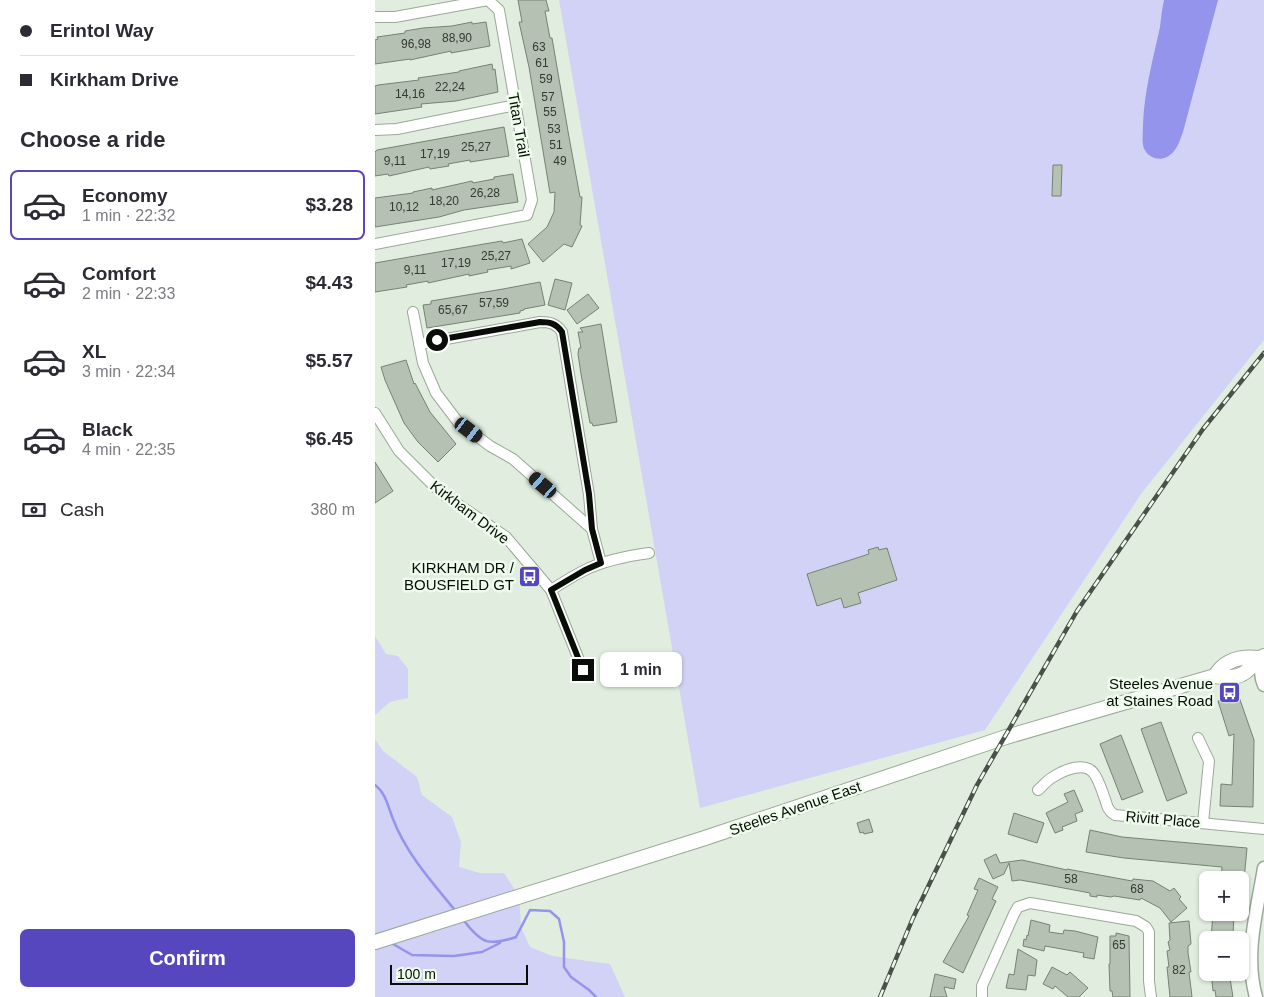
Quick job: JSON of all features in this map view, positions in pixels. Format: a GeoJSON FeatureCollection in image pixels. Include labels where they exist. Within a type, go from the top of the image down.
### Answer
{"type":"FeatureCollection","features":[{"type":"Feature","properties":{"kind":"main road","name":"Steeles Avenue East"},"geometry":{"type":"LineString","coordinates":[[375,942],[705,838],[1006,738],[1215,676],[1221,666],[1243,656],[1263,659]]}},
{"type":"Feature","properties":{"kind":"street","name":"Titan Trail"},"geometry":{"type":"LineString","coordinates":[[375,17],[395,17],[487,0],[499,10],[532,200],[527,215],[375,244]]}},
{"type":"Feature","properties":{"kind":"street"},"geometry":{"type":"LineString","coordinates":[[375,130],[397,129],[516,105]]}},
{"type":"Feature","properties":{"kind":"street"},"geometry":{"type":"LineString","coordinates":[[413,312],[423,363],[436,393],[458,422],[490,446],[513,459],[592,529]]}},
{"type":"Feature","properties":{"kind":"street"},"geometry":{"type":"LineString","coordinates":[[419,344],[540,322],[558,326],[562,332],[589,494],[592,529],[601,563]]}},
{"type":"Feature","properties":{"kind":"street","name":"Kirkham Drive"},"geometry":{"type":"LineString","coordinates":[[375,413],[399,451],[440,492],[506,537],[551,590],[583,670]]}},
{"type":"Feature","properties":{"kind":"street"},"geometry":{"type":"LineString","coordinates":[[551,590],[601,563],[649,553]]}},
{"type":"Feature","properties":{"kind":"street"},"geometry":{"type":"LineString","coordinates":[[1263,659],[1262,679],[1264,685]]}},
{"type":"Feature","properties":{"kind":"street"},"geometry":{"type":"LineString","coordinates":[[1198,738],[1209,761],[1203,823]]}},
{"type":"Feature","properties":{"kind":"street","name":"Rivitt Place"},"geometry":{"type":"LineString","coordinates":[[1038,790],[1052,777],[1076,767],[1084,767],[1095,774],[1108,808],[1115,815],[1264,828]]}},
{"type":"Feature","properties":{"kind":"street"},"geometry":{"type":"LineString","coordinates":[[1256,997],[1251,975],[1251,947],[1264,868]]}},
{"type":"Feature","properties":{"kind":"street"},"geometry":{"type":"LineString","coordinates":[[982,997],[982,986],[1014,914],[1018,907],[1030,903],[1136,921],[1147,927],[1149,932],[1148,959],[1151,997]]}},
{"type":"Feature","properties":{"kind":"shaded area"},"geometry":{"type":"Polygon","coordinates":[[[559,0],[1264,0],[1264,340],[1141,494],[985,730],[700,808],[559,0]]]}},
{"type":"Feature","properties":{"kind":"shaded area"},"geometry":{"type":"Polygon","coordinates":[[[1164,0],[1218,0],[1181,138],[1172,153],[1158,159],[1150,156],[1144,149],[1143,125],[1147,88],[1164,0]]]}},
{"type":"Feature","properties":{"kind":"shaded area"},"geometry":{"type":"Polygon","coordinates":[[[375,636],[386,654],[398,656],[408,669],[408,698],[390,702],[375,715],[375,636]]]}},
{"type":"Feature","properties":{"kind":"shaded area"},"geometry":{"type":"Polygon","coordinates":[[[375,739],[383,751],[417,777],[422,795],[452,817],[461,842],[459,867],[480,873],[504,873],[519,896],[521,927],[530,947],[552,956],[610,964],[625,997],[375,997],[375,739]]]}},
{"type":"Feature","properties":{"kind":"building"},"geometry":{"type":"Polygon","coordinates":[[[518,0],[546,0],[549,11],[545,11],[550,38],[552,38],[580,197],[582,197],[580,225],[582,226],[572,247],[564,244],[543,262],[528,244],[547,227],[554,212],[555,192],[550,193],[529,67],[519,22],[522,22],[518,0]]]}},
{"type":"Feature","properties":{"kind":"building"},"geometry":{"type":"Polygon","coordinates":[[[472,22],[472,24],[486,22],[490,46],[375,64],[375,40],[378,39],[377,37],[423,28],[452,26],[472,22]]]}},
{"type":"Feature","properties":{"kind":"building"},"geometry":{"type":"Polygon","coordinates":[[[492,64],[493,70],[495,69],[498,92],[456,101],[421,104],[422,107],[375,114],[375,86],[419,80],[418,78],[459,72],[492,64]]]}},
{"type":"Feature","properties":{"kind":"building"},"geometry":{"type":"Polygon","coordinates":[[[504,127],[509,156],[470,162],[470,160],[448,164],[449,166],[430,169],[429,167],[389,176],[388,174],[375,176],[375,152],[377,150],[504,127]]]}},
{"type":"Feature","properties":{"kind":"building"},"geometry":{"type":"Polygon","coordinates":[[[1053,165],[1062,165],[1061,196],[1052,196],[1053,165]]]}},
{"type":"Feature","properties":{"kind":"building"},"geometry":{"type":"Polygon","coordinates":[[[513,174],[518,202],[375,227],[375,198],[413,193],[432,188],[432,190],[472,181],[473,183],[513,174]]]}},
{"type":"Feature","properties":{"kind":"building"},"geometry":{"type":"Polygon","coordinates":[[[522,239],[530,263],[511,269],[511,266],[487,270],[488,272],[469,276],[469,274],[375,292],[375,263],[522,239]]]}},
{"type":"Feature","properties":{"kind":"building"},"geometry":{"type":"Polygon","coordinates":[[[555,279],[572,283],[565,310],[548,305],[555,279]]]}},
{"type":"Feature","properties":{"kind":"building"},"geometry":{"type":"Polygon","coordinates":[[[540,282],[545,305],[524,309],[520,313],[427,328],[423,305],[431,304],[431,301],[540,282]]]}},
{"type":"Feature","properties":{"kind":"building"},"geometry":{"type":"Polygon","coordinates":[[[588,294],[599,308],[577,324],[567,310],[588,294]]]}},
{"type":"Feature","properties":{"kind":"building"},"geometry":{"type":"Polygon","coordinates":[[[601,324],[617,422],[593,426],[590,423],[581,374],[578,354],[579,348],[581,348],[578,332],[583,332],[580,328],[601,324]]]}},
{"type":"Feature","properties":{"kind":"building"},"geometry":{"type":"Polygon","coordinates":[[[406,360],[414,384],[430,412],[456,444],[438,462],[418,442],[404,423],[385,380],[381,367],[406,360]]]}},
{"type":"Feature","properties":{"kind":"building"},"geometry":{"type":"Polygon","coordinates":[[[375,462],[393,491],[375,503],[375,462]]]}},
{"type":"Feature","properties":{"kind":"building"},"geometry":{"type":"Polygon","coordinates":[[[878,547],[879,550],[887,548],[897,580],[858,593],[861,603],[844,608],[841,598],[817,606],[807,574],[869,554],[868,550],[878,547]]]}},
{"type":"Feature","properties":{"kind":"building"},"geometry":{"type":"Polygon","coordinates":[[[1238,694],[1254,740],[1253,807],[1220,806],[1221,784],[1232,785],[1234,734],[1229,736],[1218,701],[1238,694]]]}},
{"type":"Feature","properties":{"kind":"building"},"geometry":{"type":"Polygon","coordinates":[[[1161,722],[1187,793],[1167,801],[1141,729],[1161,722]]]}},
{"type":"Feature","properties":{"kind":"building"},"geometry":{"type":"Polygon","coordinates":[[[1121,735],[1143,792],[1122,800],[1100,744],[1121,735]]]}},
{"type":"Feature","properties":{"kind":"building"},"geometry":{"type":"Polygon","coordinates":[[[1074,790],[1083,811],[1075,814],[1077,821],[1062,827],[1063,830],[1055,833],[1046,813],[1068,802],[1064,794],[1074,790]]]}},
{"type":"Feature","properties":{"kind":"building"},"geometry":{"type":"Polygon","coordinates":[[[1014,813],[1044,823],[1037,843],[1008,834],[1014,813]]]}},
{"type":"Feature","properties":{"kind":"building"},"geometry":{"type":"Polygon","coordinates":[[[869,819],[873,832],[860,833],[857,823],[869,819]]]}},
{"type":"Feature","properties":{"kind":"building"},"geometry":{"type":"Polygon","coordinates":[[[1090,830],[1122,837],[1247,848],[1245,871],[1222,871],[1222,867],[1124,858],[1086,852],[1090,830]]]}},
{"type":"Feature","properties":{"kind":"building"},"geometry":{"type":"Polygon","coordinates":[[[996,854],[1000,863],[1022,860],[1132,881],[1133,879],[1153,881],[1170,891],[1174,888],[1181,897],[1179,899],[1187,908],[1171,922],[1160,908],[1141,898],[1140,900],[1114,896],[1097,895],[1097,897],[1090,896],[1090,893],[1037,883],[1020,880],[1012,881],[1009,863],[1004,874],[993,879],[984,860],[996,854]]]}},
{"type":"Feature","properties":{"kind":"building"},"geometry":{"type":"Polygon","coordinates":[[[979,878],[998,887],[992,899],[996,901],[963,973],[943,962],[969,916],[967,915],[978,890],[974,889],[979,878]]]}},
{"type":"Feature","properties":{"kind":"building"},"geometry":{"type":"Polygon","coordinates":[[[1031,920],[1050,925],[1049,932],[1063,934],[1064,930],[1075,931],[1098,937],[1094,959],[1083,957],[1084,953],[1045,946],[1044,951],[1023,946],[1024,939],[1026,940],[1028,936],[1031,920]]]}},
{"type":"Feature","properties":{"kind":"building"},"geometry":{"type":"Polygon","coordinates":[[[1189,921],[1191,944],[1188,946],[1188,953],[1192,997],[1170,997],[1167,967],[1169,967],[1167,951],[1170,950],[1168,942],[1170,940],[1169,923],[1189,921]]]}},
{"type":"Feature","properties":{"kind":"building"},"geometry":{"type":"Polygon","coordinates":[[[1212,921],[1234,921],[1233,931],[1212,931],[1212,921]]]}},
{"type":"Feature","properties":{"kind":"building"},"geometry":{"type":"Polygon","coordinates":[[[1116,933],[1129,936],[1130,997],[1113,997],[1112,991],[1110,991],[1110,936],[1116,936],[1116,933]]]}},
{"type":"Feature","properties":{"kind":"building"},"geometry":{"type":"Polygon","coordinates":[[[1018,949],[1037,960],[1035,976],[1028,975],[1026,990],[1006,988],[1009,974],[1014,975],[1018,949]]]}},
{"type":"Feature","properties":{"kind":"building"},"geometry":{"type":"Polygon","coordinates":[[[1052,967],[1067,975],[1070,972],[1088,988],[1079,997],[1068,997],[1055,986],[1053,989],[1043,984],[1052,967]]]}},
{"type":"Feature","properties":{"kind":"building"},"geometry":{"type":"Polygon","coordinates":[[[935,974],[956,979],[954,989],[944,987],[947,997],[930,997],[935,974]]]}},
{"type":"Feature","properties":{"kind":"building"},"geometry":{"type":"Polygon","coordinates":[[[1212,981],[1230,981],[1233,997],[1216,997],[1215,990],[1213,991],[1212,981]]]}},
{"type":"Feature","properties":{"kind":"waterway"},"geometry":{"type":"LineString","coordinates":[[375,785],[384,796],[398,831],[412,855],[454,909]]}},
{"type":"Feature","properties":{"kind":"waterway"},"geometry":{"type":"LineString","coordinates":[[465,922],[481,939],[499,942],[516,937],[530,910],[550,911],[559,919],[564,942],[564,967],[571,977],[596,997]]}},
{"type":"Feature","properties":{"kind":"waterway"},"geometry":{"type":"LineString","coordinates":[[393,944],[412,955],[454,956],[482,952],[500,943]]}},
{"type":"Feature","properties":{"kind":"railway"},"geometry":{"type":"LineString","coordinates":[[880,997],[913,918],[977,785],[1077,611],[1203,429],[1264,353]]}},
{"type":"Feature","properties":{"kind":"place","name":"KIRKHAM DR / BOUSFIELD GT"},"geometry":{"type":"Point","coordinates":[530,576]}},
{"type":"Feature","properties":{"kind":"place","name":"Steeles Avenue at Staines Road"},"geometry":{"type":"Point","coordinates":[1229,692]}},
{"type":"Feature","properties":{"kind":"route"},"geometry":{"type":"LineString","coordinates":[[437,340],[540,322],[553,323],[562,332],[589,494],[592,529],[601,563],[551,590],[583,670]]}}]}
